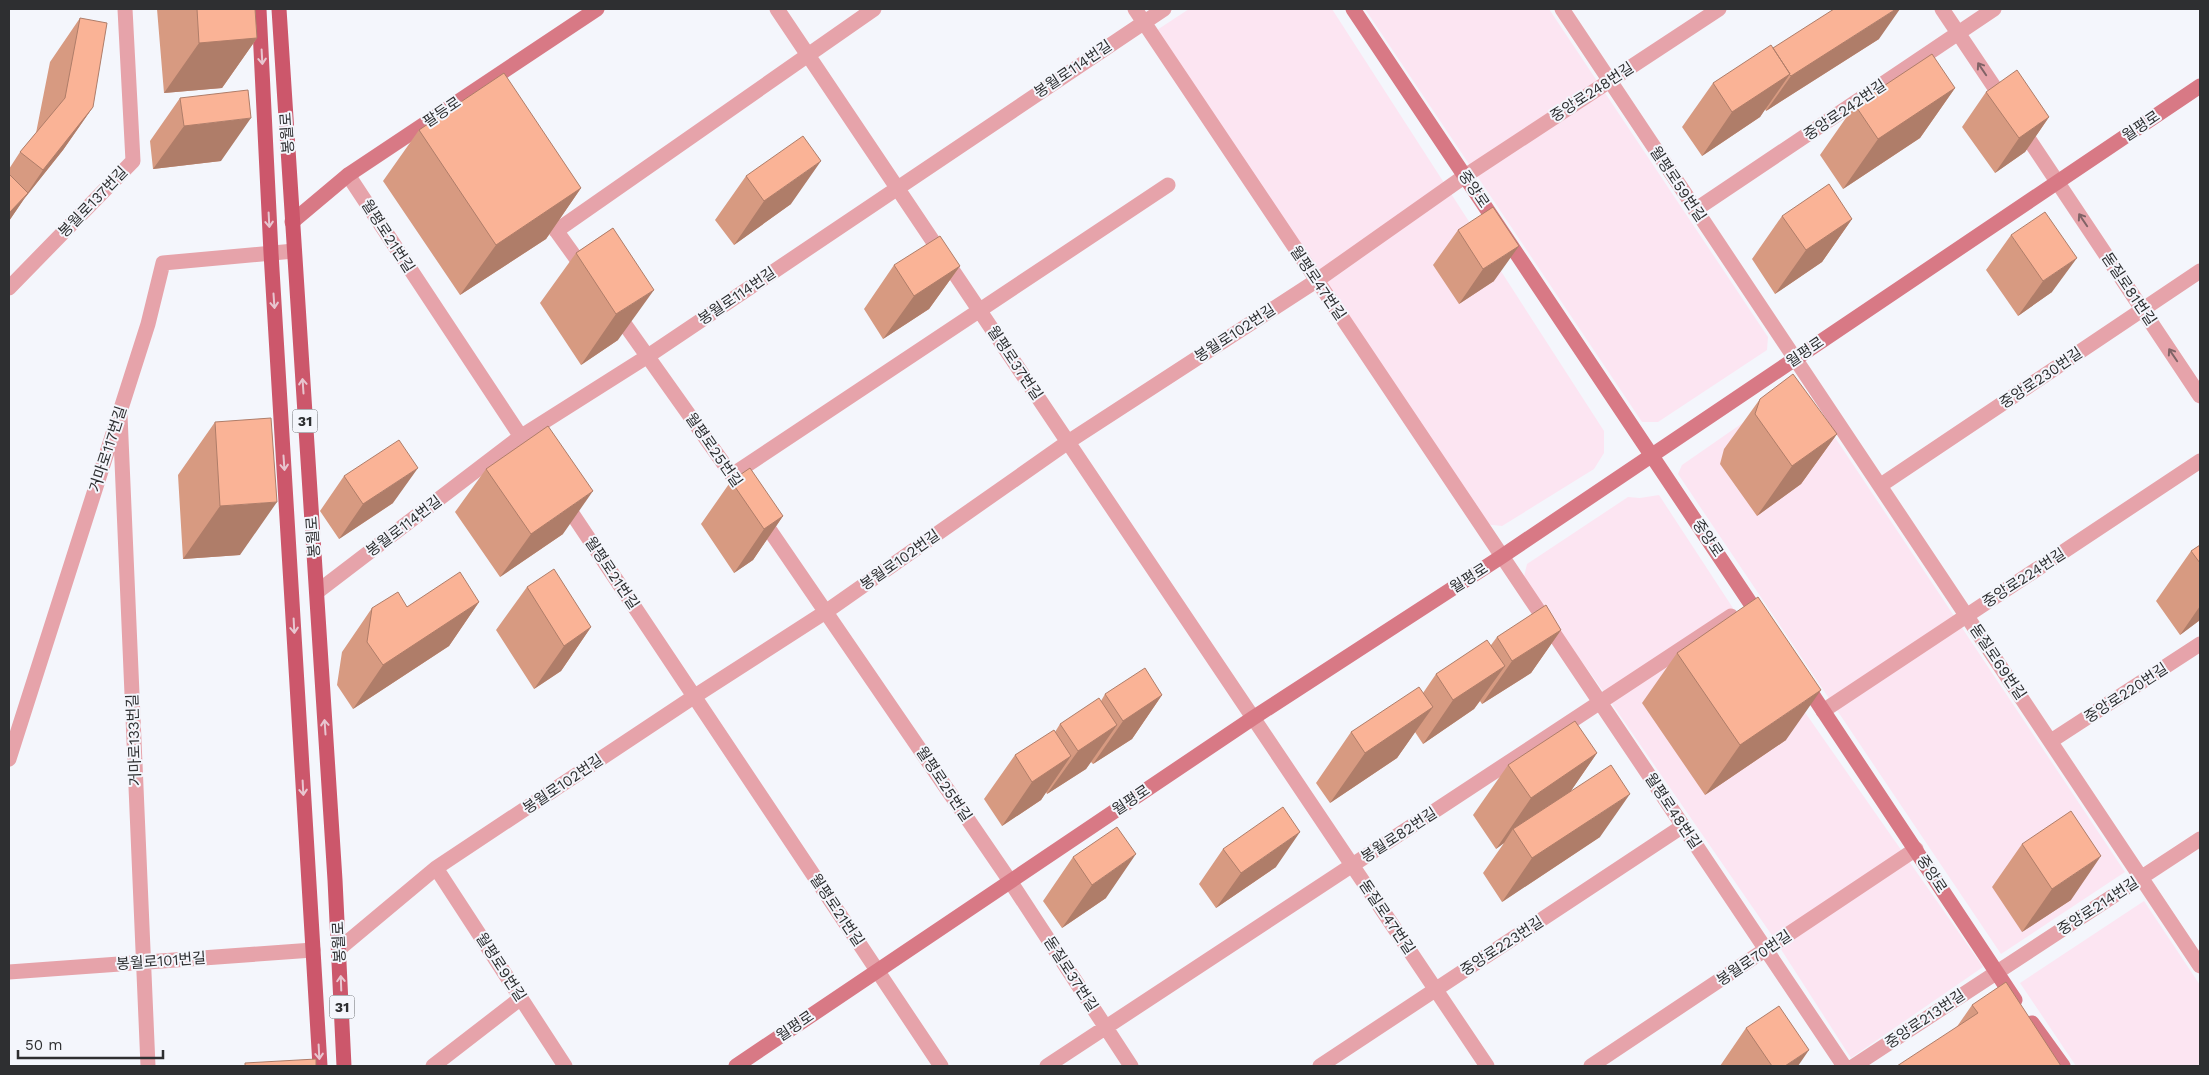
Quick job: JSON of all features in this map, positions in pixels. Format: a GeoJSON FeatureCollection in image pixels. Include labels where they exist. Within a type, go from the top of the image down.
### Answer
{"type":"FeatureCollection","features":[{"type":"Feature","properties":{"kind":"main road"},"geometry":{"type":"LineString","coordinates":[[259,9],[271,253],[320,1066]]}},
{"type":"Feature","properties":{"kind":"main road","name":"팔등로"},"geometry":{"type":"LineString","coordinates":[[292,222],[348,175],[597,9]]}},
{"type":"Feature","properties":{"kind":"main road","name":"중앙로"},"geometry":{"type":"LineString","coordinates":[[1353,9],[1769,631]]}},
{"type":"Feature","properties":{"kind":"main road","name":"봉월로"},"geometry":{"type":"LineString","coordinates":[[280,10],[335,880],[344,1066]]}},
{"type":"Feature","properties":{"kind":"main road","name":"월평로"},"geometry":{"type":"LineString","coordinates":[[736,1066],[1253,718],[1501,558],[1652,454],[2200,86]]}},
{"type":"Feature","properties":{"kind":"main road","name":"중앙로"},"geometry":{"type":"LineString","coordinates":[[1796,671],[1996,972],[2063,1066]]}},
{"type":"Feature","properties":{"kind":"main road"},"geometry":{"type":"LineString","coordinates":[[309,883],[318,933],[326,937],[330,935],[334,925],[335,880]]}},
{"type":"Feature","properties":{"kind":"street","name":"봉월로137번길"},"geometry":{"type":"LineString","coordinates":[[9,288],[133,161],[125,9]]}},
{"type":"Feature","properties":{"kind":"street","name":"월평로37번길"},"geometry":{"type":"LineString","coordinates":[[777,9],[1253,718]]}},
{"type":"Feature","properties":{"kind":"street"},"geometry":{"type":"LineString","coordinates":[[556,231],[874,9]]}},
{"type":"Feature","properties":{"kind":"street","name":"월평로47번길"},"geometry":{"type":"LineString","coordinates":[[1135,9],[1501,558]]}},
{"type":"Feature","properties":{"kind":"street","name":"봉월로114번길"},"geometry":{"type":"LineString","coordinates":[[317,592],[520,437],[648,356],[1164,9]]}},
{"type":"Feature","properties":{"kind":"street","name":"월평로59번길"},"geometry":{"type":"LineString","coordinates":[[1562,9],[1794,359]]}},
{"type":"Feature","properties":{"kind":"street","name":"중앙로248번길"},"geometry":{"type":"LineString","coordinates":[[1465,176],[1719,9]]}},
{"type":"Feature","properties":{"kind":"street","name":"돋질로81번길"},"geometry":{"type":"LineString","coordinates":[[1942,9],[2200,396]]}},
{"type":"Feature","properties":{"kind":"street","name":"중앙로242번길"},"geometry":{"type":"LineString","coordinates":[[1695,210],[1994,9]]}},
{"type":"Feature","properties":{"kind":"street"},"geometry":{"type":"LineString","coordinates":[[461,99],[472,115]]}},
{"type":"Feature","properties":{"kind":"street","name":"월평로21번길"},"geometry":{"type":"LineString","coordinates":[[348,175],[542,469]]}},
{"type":"Feature","properties":{"kind":"street","name":"봉월로102번길"},"geometry":{"type":"LineString","coordinates":[[339,949],[436,868],[827,611],[1068,442],[1316,280],[1465,176]]}},
{"type":"Feature","properties":{"kind":"street"},"geometry":{"type":"LineString","coordinates":[[732,475],[1168,185]]}},
{"type":"Feature","properties":{"kind":"street"},"geometry":{"type":"LineString","coordinates":[[534,200],[597,287]]}},
{"type":"Feature","properties":{"kind":"street","name":"거마로117번길"},"geometry":{"type":"LineString","coordinates":[[9,759],[148,324],[163,263],[294,251]]}},
{"type":"Feature","properties":{"kind":"street","name":"중앙로230번길"},"geometry":{"type":"LineString","coordinates":[[1881,485],[2200,271]]}},
{"type":"Feature","properties":{"kind":"street","name":"월평로25번길"},"geometry":{"type":"LineString","coordinates":[[608,302],[827,611],[1010,881]]}},
{"type":"Feature","properties":{"kind":"street","name":"돋질로69번길"},"geometry":{"type":"LineString","coordinates":[[1794,359],[1968,615],[2200,966]]}},
{"type":"Feature","properties":{"kind":"street","name":"거마로133번길"},"geometry":{"type":"LineString","coordinates":[[120,413],[148,1066]]}},
{"type":"Feature","properties":{"kind":"street","name":"중앙로224번길"},"geometry":{"type":"LineString","coordinates":[[1823,711],[2200,461]]}},
{"type":"Feature","properties":{"kind":"street","name":"월평로21번길"},"geometry":{"type":"LineString","coordinates":[[553,486],[941,1066]]}},
{"type":"Feature","properties":{"kind":"street","name":"월평로48번길"},"geometry":{"type":"LineString","coordinates":[[1501,558],[1844,1066]]}},
{"type":"Feature","properties":{"kind":"street","name":"봉월로82번길"},"geometry":{"type":"LineString","coordinates":[[1047,1066],[1751,603]]}},
{"type":"Feature","properties":{"kind":"street","name":"중앙로220번길"},"geometry":{"type":"LineString","coordinates":[[2052,741],[2200,644]]}},
{"type":"Feature","properties":{"kind":"street","name":"돋질로47번길"},"geometry":{"type":"LineString","coordinates":[[1253,718],[1487,1066]]}},
{"type":"Feature","properties":{"kind":"street","name":"중앙로223번길"},"geometry":{"type":"LineString","coordinates":[[1320,1066],[1683,826]]}},
{"type":"Feature","properties":{"kind":"street","name":"중앙로214번길"},"geometry":{"type":"LineString","coordinates":[[1996,972],[2200,839]]}},
{"type":"Feature","properties":{"kind":"street","name":"봉월로70번길"},"geometry":{"type":"LineString","coordinates":[[1591,1066],[1916,849]]}},
{"type":"Feature","properties":{"kind":"street","name":"월평로9번길"},"geometry":{"type":"LineString","coordinates":[[436,868],[565,1066]]}},
{"type":"Feature","properties":{"kind":"street","name":"돋질로37번길"},"geometry":{"type":"LineString","coordinates":[[1010,881],[1131,1066]]}},
{"type":"Feature","properties":{"kind":"street","name":"봉월로101번길"},"geometry":{"type":"LineString","coordinates":[[9,972],[313,950]]}},
{"type":"Feature","properties":{"kind":"street","name":"중앙로213번길"},"geometry":{"type":"LineString","coordinates":[[1854,1066],[1996,972]]}},
{"type":"Feature","properties":{"kind":"street"},"geometry":{"type":"LineString","coordinates":[[433,1066],[521,998]]}},
{"type":"Feature","properties":{"kind":"shaded area"},"geometry":{"type":"Polygon","coordinates":[[[1189,9],[1332,9],[1604,431],[1604,453],[1594,469],[1502,526],[1483,524],[1157,30],[1189,9]]]}},
{"type":"Feature","properties":{"kind":"shaded area"},"geometry":{"type":"Polygon","coordinates":[[[1365,9],[1549,9],[1768,337],[1767,350],[1658,422],[1642,422],[1365,9]]]}},
{"type":"Feature","properties":{"kind":"shaded area"},"geometry":{"type":"Polygon","coordinates":[[[1793,388],[1802,388],[2125,872],[2001,954],[1678,474],[1682,465],[1793,388]]]}},
{"type":"Feature","properties":{"kind":"shaded area"},"geometry":{"type":"Polygon","coordinates":[[[1659,495],[1746,628],[1983,967],[1851,1058],[1771,934],[1601,688],[1523,581],[1527,564],[1628,497],[1640,498],[1659,495]]]}},
{"type":"Feature","properties":{"kind":"shaded area"},"geometry":{"type":"Polygon","coordinates":[[[2144,901],[2200,985],[2200,1066],[2076,1066],[2020,983],[2144,901]]]}},
{"type":"Feature","properties":{"kind":"building"},"geometry":{"type":"Polygon","coordinates":[[[197,9],[255,9],[257,38],[199,43],[197,9]]]}},
{"type":"Feature","properties":{"kind":"building"},"geometry":{"type":"Polygon","coordinates":[[[1834,9],[1896,9],[1791,76],[1773,48],[1834,9]]]}},
{"type":"Feature","properties":{"kind":"building"},"geometry":{"type":"Polygon","coordinates":[[[80,18],[107,23],[93,107],[43,170],[20,152],[65,98],[80,18]]]}},
{"type":"Feature","properties":{"kind":"building"},"geometry":{"type":"Polygon","coordinates":[[[1771,45],[1790,74],[1732,112],[1713,83],[1771,45]]]}},
{"type":"Feature","properties":{"kind":"building"},"geometry":{"type":"Polygon","coordinates":[[[1932,54],[1955,88],[1878,139],[1855,105],[1932,54]]]}},
{"type":"Feature","properties":{"kind":"building"},"geometry":{"type":"Polygon","coordinates":[[[2017,70],[2049,117],[2019,138],[1986,92],[2017,70]]]}},
{"type":"Feature","properties":{"kind":"building"},"geometry":{"type":"Polygon","coordinates":[[[504,73],[581,188],[496,245],[419,130],[504,73]]]}},
{"type":"Feature","properties":{"kind":"building"},"geometry":{"type":"Polygon","coordinates":[[[248,90],[251,118],[184,126],[180,98],[248,90]]]}},
{"type":"Feature","properties":{"kind":"building"},"geometry":{"type":"Polygon","coordinates":[[[803,136],[821,161],[764,201],[746,176],[803,136]]]}},
{"type":"Feature","properties":{"kind":"building"},"geometry":{"type":"Polygon","coordinates":[[[9,174],[28,193],[9,213],[9,174]]]}},
{"type":"Feature","properties":{"kind":"building"},"geometry":{"type":"Polygon","coordinates":[[[1829,184],[1852,219],[1806,250],[1782,216],[1829,184]]]}},
{"type":"Feature","properties":{"kind":"building"},"geometry":{"type":"Polygon","coordinates":[[[1493,207],[1519,246],[1483,269],[1458,230],[1493,207]]]}},
{"type":"Feature","properties":{"kind":"building"},"geometry":{"type":"Polygon","coordinates":[[[2045,212],[2077,258],[2043,281],[2011,235],[2045,212]]]}},
{"type":"Feature","properties":{"kind":"building"},"geometry":{"type":"Polygon","coordinates":[[[613,228],[654,290],[616,314],[576,253],[613,228]]]}},
{"type":"Feature","properties":{"kind":"building"},"geometry":{"type":"Polygon","coordinates":[[[940,236],[960,266],[914,296],[894,265],[940,236]]]}},
{"type":"Feature","properties":{"kind":"building"},"geometry":{"type":"Polygon","coordinates":[[[1793,374],[1837,434],[1792,466],[1755,414],[1760,399],[1793,374]]]}},
{"type":"Feature","properties":{"kind":"building"},"geometry":{"type":"Polygon","coordinates":[[[271,418],[277,502],[220,506],[215,422],[271,418]]]}},
{"type":"Feature","properties":{"kind":"building"},"geometry":{"type":"Polygon","coordinates":[[[548,426],[593,491],[531,534],[486,469],[548,426]]]}},
{"type":"Feature","properties":{"kind":"building"},"geometry":{"type":"Polygon","coordinates":[[[399,440],[418,468],[363,504],[344,476],[399,440]]]}},
{"type":"Feature","properties":{"kind":"building"},"geometry":{"type":"Polygon","coordinates":[[[750,468],[783,516],[764,529],[731,481],[750,468]]]}},
{"type":"Feature","properties":{"kind":"building"},"geometry":{"type":"Polygon","coordinates":[[[2200,545],[2200,563],[2191,551],[2200,545]]]}},
{"type":"Feature","properties":{"kind":"building"},"geometry":{"type":"Polygon","coordinates":[[[554,569],[591,627],[564,646],[527,587],[554,569]]]}},
{"type":"Feature","properties":{"kind":"building"},"geometry":{"type":"Polygon","coordinates":[[[460,572],[479,602],[383,665],[367,642],[372,608],[398,592],[407,607],[460,572]]]}},
{"type":"Feature","properties":{"kind":"building"},"geometry":{"type":"Polygon","coordinates":[[[1758,597],[1821,690],[1740,745],[1677,653],[1758,597]]]}},
{"type":"Feature","properties":{"kind":"building"},"geometry":{"type":"Polygon","coordinates":[[[1546,605],[1561,630],[1512,661],[1497,637],[1546,605]]]}},
{"type":"Feature","properties":{"kind":"building"},"geometry":{"type":"Polygon","coordinates":[[[1487,640],[1505,666],[1453,700],[1436,674],[1487,640]]]}},
{"type":"Feature","properties":{"kind":"building"},"geometry":{"type":"Polygon","coordinates":[[[1145,668],[1162,695],[1123,721],[1105,694],[1145,668]]]}},
{"type":"Feature","properties":{"kind":"building"},"geometry":{"type":"Polygon","coordinates":[[[1419,687],[1433,707],[1365,753],[1351,732],[1419,687]]]}},
{"type":"Feature","properties":{"kind":"building"},"geometry":{"type":"Polygon","coordinates":[[[1099,698],[1117,725],[1078,751],[1060,724],[1099,698]]]}},
{"type":"Feature","properties":{"kind":"building"},"geometry":{"type":"Polygon","coordinates":[[[1575,721],[1597,753],[1531,798],[1508,765],[1575,721]]]}},
{"type":"Feature","properties":{"kind":"building"},"geometry":{"type":"Polygon","coordinates":[[[1054,730],[1071,756],[1032,782],[1015,755],[1054,730]]]}},
{"type":"Feature","properties":{"kind":"building"},"geometry":{"type":"Polygon","coordinates":[[[1611,765],[1630,794],[1532,858],[1513,829],[1611,765]]]}},
{"type":"Feature","properties":{"kind":"building"},"geometry":{"type":"Polygon","coordinates":[[[1283,807],[1300,832],[1241,873],[1223,849],[1283,807]]]}},
{"type":"Feature","properties":{"kind":"building"},"geometry":{"type":"Polygon","coordinates":[[[2071,811],[2101,856],[2052,889],[2022,844],[2071,811]]]}},
{"type":"Feature","properties":{"kind":"building"},"geometry":{"type":"Polygon","coordinates":[[[1117,827],[1136,854],[1092,885],[1073,857],[1117,827]]]}},
{"type":"Feature","properties":{"kind":"building"},"geometry":{"type":"Polygon","coordinates":[[[2006,982],[2061,1066],[1897,1066],[1978,1013],[1972,1005],[2006,982]]]}},
{"type":"Feature","properties":{"kind":"building"},"geometry":{"type":"Polygon","coordinates":[[[1779,1006],[1809,1050],[1785,1066],[1772,1066],[1746,1028],[1779,1006]]]}},
{"type":"Feature","properties":{"kind":"building"},"geometry":{"type":"Polygon","coordinates":[[[316,1059],[316,1066],[245,1066],[245,1063],[316,1059]]]}}]}
